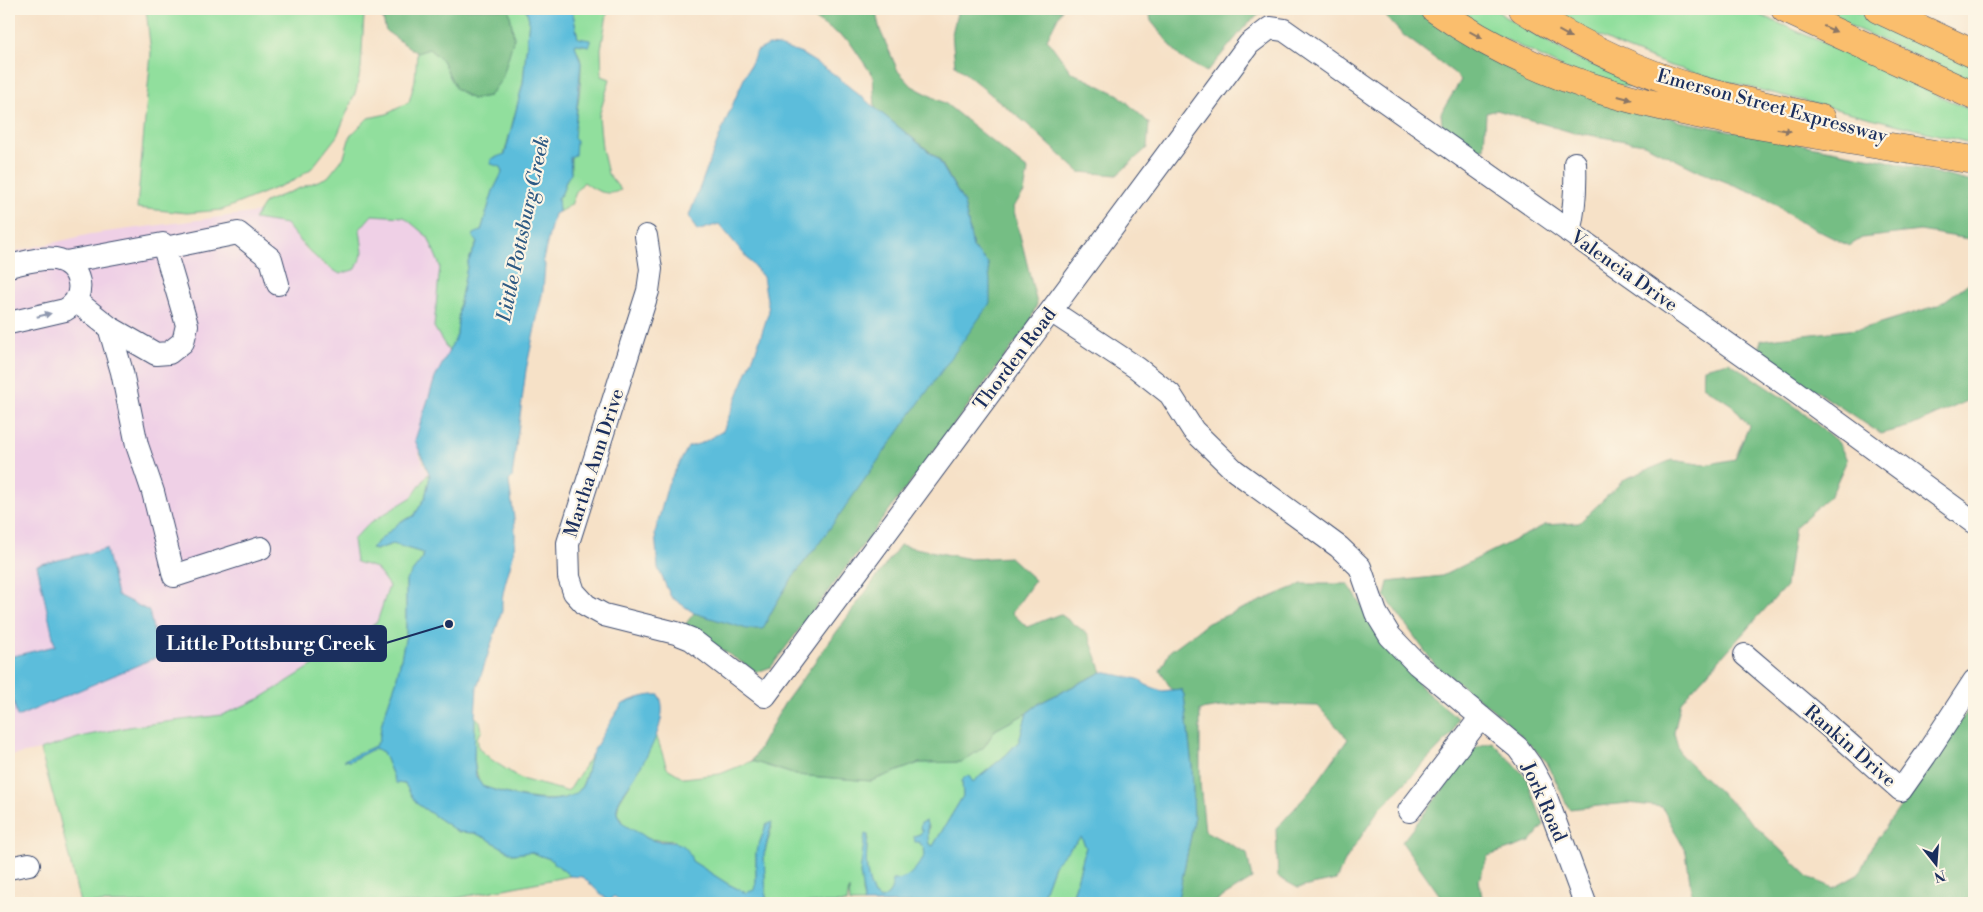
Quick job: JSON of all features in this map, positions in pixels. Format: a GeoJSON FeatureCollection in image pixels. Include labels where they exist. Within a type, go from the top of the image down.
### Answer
{"type":"FeatureCollection","features":[{"type":"Feature","properties":{"kind":"highway"},"geometry":{"type":"LineString","coordinates":[[1435,9],[1453,22],[1532,65],[1592,88],[1627,98],[1747,124],[1974,160]]}},
{"type":"Feature","properties":{"kind":"highway","name":"Emerson Street Expressway"},"geometry":{"type":"LineString","coordinates":[[1523,9],[1588,47],[1642,70],[1699,90],[1826,120],[1974,160]]}},
{"type":"Feature","properties":{"kind":"highway"},"geometry":{"type":"LineString","coordinates":[[1786,9],[1974,96]]}},
{"type":"Feature","properties":{"kind":"highway"},"geometry":{"type":"LineString","coordinates":[[1878,9],[1974,54]]}},
{"type":"Feature","properties":{"kind":"highway"},"geometry":{"type":"LineString","coordinates":[[1922,9],[1974,38]]}},
{"type":"Feature","properties":{"kind":"street","name":"Valencia Drive"},"geometry":{"type":"LineString","coordinates":[[1270,28],[1284,30],[1789,387],[1974,522]]}},
{"type":"Feature","properties":{"kind":"street","name":"Thorden Road"},"geometry":{"type":"LineString","coordinates":[[765,696],[1249,44],[1270,28]]}},
{"type":"Feature","properties":{"kind":"street"},"geometry":{"type":"LineString","coordinates":[[1568,232],[1573,218],[1576,189],[1575,163]]}},
{"type":"Feature","properties":{"kind":"street"},"geometry":{"type":"LineString","coordinates":[[164,248],[238,233],[271,259],[278,284]]}},
{"type":"Feature","properties":{"kind":"street","name":"Martha Ann Drive"},"geometry":{"type":"LineString","coordinates":[[646,236],[651,268],[648,292],[568,543],[569,577],[574,592],[586,605],[604,615],[676,633],[691,639],[765,696]]}},
{"type":"Feature","properties":{"kind":"street"},"geometry":{"type":"LineString","coordinates":[[9,266],[43,258],[66,262],[163,244],[187,325],[183,342],[169,353],[156,354],[109,327],[76,301]]}},
{"type":"Feature","properties":{"kind":"street"},"geometry":{"type":"LineString","coordinates":[[9,323],[65,310],[73,306],[80,288],[78,278],[66,262]]}},
{"type":"Feature","properties":{"kind":"street","name":"Jork Road"},"geometry":{"type":"LineString","coordinates":[[1051,311],[1137,368],[1170,394],[1193,430],[1234,470],[1339,547],[1360,567],[1376,614],[1390,636],[1417,664],[1518,748],[1531,766],[1542,786],[1586,903]]}},
{"type":"Feature","properties":{"kind":"street"},"geometry":{"type":"LineString","coordinates":[[109,327],[122,372],[137,445],[153,492],[174,576],[261,548]]}},
{"type":"Feature","properties":{"kind":"street","name":"Rankin Drive"},"geometry":{"type":"LineString","coordinates":[[1745,655],[1901,790],[1974,681]]}},
{"type":"Feature","properties":{"kind":"street"},"geometry":{"type":"LineString","coordinates":[[1409,811],[1481,717]]}},
{"type":"Feature","properties":{"kind":"shaded area"},"geometry":{"type":"Polygon","coordinates":[[[259,212],[255,219],[286,224],[306,249],[324,265],[340,274],[363,252],[360,229],[372,215],[404,217],[428,237],[440,266],[434,327],[449,352],[435,378],[419,454],[428,474],[412,497],[368,524],[356,562],[376,568],[389,586],[377,622],[350,642],[261,698],[222,715],[134,726],[84,736],[40,750],[9,756],[9,253],[91,234],[259,212]]]}},
{"type":"Feature","properties":{"kind":"green space"},"geometry":{"type":"Polygon","coordinates":[[[146,9],[258,9],[364,15],[361,68],[356,91],[337,136],[312,168],[295,180],[222,210],[187,213],[137,208],[151,53],[146,9]]]}},
{"type":"Feature","properties":{"kind":"green space"},"geometry":{"type":"Polygon","coordinates":[[[392,9],[509,9],[514,38],[502,79],[489,96],[472,99],[456,89],[442,60],[429,49],[417,53],[386,31],[382,15],[392,9]]]}},
{"type":"Feature","properties":{"kind":"green space"},"geometry":{"type":"Polygon","coordinates":[[[509,9],[526,9],[529,19],[523,83],[501,167],[502,173],[493,191],[481,231],[473,237],[477,242],[468,262],[459,307],[457,335],[449,352],[434,327],[440,266],[428,237],[404,217],[372,215],[360,229],[363,252],[356,269],[340,274],[317,258],[286,224],[254,219],[265,202],[328,177],[344,157],[350,136],[368,118],[387,114],[409,102],[415,80],[417,53],[429,49],[442,60],[456,89],[472,99],[489,96],[514,38],[509,9]]]}},
{"type":"Feature","properties":{"kind":"green space"},"geometry":{"type":"Polygon","coordinates":[[[572,9],[608,9],[601,49],[602,76],[610,79],[599,116],[602,148],[608,174],[621,190],[606,193],[584,182],[577,190],[571,205],[559,212],[558,198],[571,174],[572,147],[580,92],[581,62],[575,46],[576,44],[589,46],[578,38],[572,9]]]}},
{"type":"Feature","properties":{"kind":"green space"},"geometry":{"type":"Polygon","coordinates":[[[799,9],[875,9],[880,30],[898,71],[912,86],[946,104],[1028,170],[1024,193],[1013,207],[1037,304],[1028,326],[771,667],[757,672],[684,626],[694,613],[719,620],[763,628],[774,606],[818,545],[988,263],[973,248],[964,203],[939,159],[875,108],[873,76],[849,41],[799,9]]]}},
{"type":"Feature","properties":{"kind":"green space"},"geometry":{"type":"Polygon","coordinates":[[[958,9],[1062,9],[1047,39],[1071,72],[1119,95],[1149,123],[1147,148],[1117,175],[1079,172],[1027,124],[955,65],[952,34],[958,9]]]}},
{"type":"Feature","properties":{"kind":"green space"},"geometry":{"type":"Polygon","coordinates":[[[1149,9],[1267,9],[1248,23],[1207,72],[1181,58],[1151,21],[1149,9]]]}},
{"type":"Feature","properties":{"kind":"green space"},"geometry":{"type":"Polygon","coordinates":[[[1379,9],[1418,9],[1444,28],[1679,121],[1883,160],[1972,182],[1974,183],[1974,247],[1970,239],[1920,231],[1862,238],[1849,246],[1795,219],[1767,198],[1701,172],[1644,144],[1571,132],[1497,110],[1486,113],[1484,148],[1474,151],[1442,124],[1441,113],[1461,80],[1402,34],[1379,9]]]}},
{"type":"Feature","properties":{"kind":"green space"},"geometry":{"type":"Polygon","coordinates":[[[1444,9],[1495,9],[1505,17],[1574,57],[1632,81],[1630,87],[1590,81],[1444,9]]]}},
{"type":"Feature","properties":{"kind":"green space"},"geometry":{"type":"Polygon","coordinates":[[[1548,9],[1747,9],[1974,112],[1974,144],[1668,65],[1622,47],[1548,9]]]}},
{"type":"Feature","properties":{"kind":"green space"},"geometry":{"type":"Polygon","coordinates":[[[1813,9],[1850,9],[1974,66],[1974,82],[1813,9]]]}},
{"type":"Feature","properties":{"kind":"green space"},"geometry":{"type":"Polygon","coordinates":[[[1974,279],[1974,398],[1911,426],[1881,434],[1759,353],[1761,340],[1865,328],[1939,305],[1974,279]]]}},
{"type":"Feature","properties":{"kind":"green space"},"geometry":{"type":"Polygon","coordinates":[[[1729,362],[1796,407],[1838,442],[1847,460],[1831,495],[1795,527],[1786,586],[1681,702],[1674,733],[1680,754],[1810,878],[1834,888],[1859,874],[1871,848],[1974,702],[1974,903],[1675,903],[1692,896],[1686,852],[1662,807],[1628,803],[1569,809],[1547,762],[1500,715],[1435,665],[1385,596],[1388,582],[1442,576],[1545,525],[1579,523],[1625,479],[1672,460],[1705,465],[1735,459],[1749,426],[1732,405],[1703,386],[1704,368],[1729,362]]]}},
{"type":"Feature","properties":{"kind":"green space"},"geometry":{"type":"Polygon","coordinates":[[[428,474],[430,476],[425,498],[414,516],[400,522],[371,548],[375,550],[393,544],[423,553],[423,558],[406,580],[406,635],[396,682],[382,722],[379,741],[375,746],[345,760],[350,761],[375,748],[383,752],[396,783],[405,784],[416,803],[458,832],[474,833],[513,854],[530,852],[550,859],[570,876],[432,903],[80,903],[59,816],[40,750],[84,736],[134,726],[222,715],[261,698],[350,642],[377,622],[389,586],[376,568],[356,562],[353,540],[368,524],[412,497],[428,474]]]}},
{"type":"Feature","properties":{"kind":"green space"},"geometry":{"type":"Polygon","coordinates":[[[900,545],[970,559],[1010,557],[1035,580],[1012,613],[1027,627],[1060,614],[1088,634],[1102,672],[1040,703],[1027,713],[995,730],[984,747],[962,762],[919,763],[871,781],[796,775],[752,761],[784,704],[900,545]]]}},
{"type":"Feature","properties":{"kind":"green space"},"geometry":{"type":"Polygon","coordinates":[[[1302,584],[1348,584],[1385,641],[1426,692],[1458,718],[1452,734],[1379,810],[1346,859],[1336,880],[1298,888],[1278,877],[1276,829],[1313,788],[1348,739],[1318,706],[1242,704],[1200,710],[1200,783],[1205,831],[1247,853],[1252,879],[1213,903],[1177,903],[1194,821],[1192,767],[1184,695],[1181,689],[1172,690],[1160,671],[1170,651],[1208,623],[1302,584]]]}},
{"type":"Feature","properties":{"kind":"green space"},"geometry":{"type":"Polygon","coordinates":[[[1027,713],[1019,741],[1006,755],[973,782],[962,781],[963,796],[933,846],[929,844],[927,836],[929,826],[920,834],[914,836],[924,848],[925,855],[907,877],[899,880],[888,894],[881,899],[874,895],[867,873],[868,835],[862,891],[863,903],[850,903],[849,889],[847,903],[774,903],[766,898],[764,855],[772,826],[766,825],[756,853],[756,882],[754,891],[746,893],[692,861],[675,841],[649,839],[624,825],[617,813],[619,802],[635,776],[656,734],[667,768],[684,778],[720,774],[752,761],[796,775],[871,781],[919,763],[962,762],[984,747],[995,730],[1027,713]]]}},
{"type":"Feature","properties":{"kind":"green space"},"geometry":{"type":"Polygon","coordinates":[[[475,716],[480,721],[482,731],[477,738],[479,749],[521,779],[566,791],[570,789],[592,754],[580,790],[568,797],[543,799],[516,796],[482,786],[478,778],[475,761],[475,716]]]}},
{"type":"Feature","properties":{"kind":"green space"},"geometry":{"type":"Polygon","coordinates":[[[1492,742],[1526,777],[1544,825],[1530,842],[1488,856],[1479,880],[1483,903],[1441,903],[1441,897],[1402,842],[1476,747],[1492,742]]]}},
{"type":"Feature","properties":{"kind":"green space"},"geometry":{"type":"Polygon","coordinates":[[[1081,837],[1086,847],[1071,903],[1040,903],[1054,865],[1081,837]]]}},
{"type":"Feature","properties":{"kind":"water"},"geometry":{"type":"Polygon","coordinates":[[[526,9],[572,9],[578,38],[590,40],[590,46],[575,45],[581,63],[574,138],[576,141],[575,155],[570,157],[571,174],[558,198],[559,212],[554,214],[543,260],[545,265],[543,290],[526,370],[512,478],[509,481],[515,526],[514,550],[503,593],[502,611],[477,688],[474,759],[476,776],[482,786],[529,799],[553,800],[575,794],[582,787],[593,752],[620,707],[636,699],[650,695],[659,695],[662,704],[662,715],[655,738],[644,761],[618,804],[618,817],[626,826],[648,838],[680,844],[685,847],[692,861],[746,893],[754,890],[756,882],[756,853],[766,825],[772,822],[764,855],[766,898],[774,903],[622,903],[614,896],[609,902],[583,877],[570,876],[550,859],[530,852],[513,854],[474,833],[458,832],[416,803],[405,784],[396,783],[383,752],[375,748],[350,761],[344,760],[375,746],[379,741],[382,722],[396,682],[406,635],[406,580],[423,558],[423,553],[393,544],[375,550],[371,548],[400,522],[414,516],[425,498],[430,476],[415,440],[435,378],[457,335],[459,307],[468,262],[477,243],[473,237],[474,234],[481,231],[493,191],[502,173],[501,167],[491,164],[491,159],[505,154],[523,83],[529,19],[526,9]]]}},
{"type":"Feature","properties":{"kind":"water"},"geometry":{"type":"Polygon","coordinates":[[[769,45],[779,46],[802,54],[831,72],[938,159],[964,203],[973,248],[988,263],[990,303],[795,575],[774,606],[763,629],[747,629],[694,613],[671,597],[658,568],[655,533],[668,484],[688,447],[702,443],[723,431],[758,345],[769,311],[763,277],[719,224],[697,231],[689,216],[747,71],[757,51],[769,45]]]}},
{"type":"Feature","properties":{"kind":"water"},"geometry":{"type":"Polygon","coordinates":[[[106,549],[117,595],[149,611],[159,656],[17,717],[9,681],[9,657],[55,646],[37,565],[106,549]]]}},
{"type":"Feature","properties":{"kind":"water"},"geometry":{"type":"Polygon","coordinates":[[[1102,672],[1138,679],[1146,685],[1162,691],[1181,689],[1184,695],[1192,767],[1194,821],[1177,903],[1071,903],[1086,847],[1081,837],[1054,865],[1040,903],[863,903],[860,873],[865,834],[868,835],[867,872],[874,895],[881,899],[890,892],[893,880],[899,880],[908,876],[925,855],[924,848],[919,842],[915,842],[914,836],[920,834],[923,830],[920,829],[921,823],[926,821],[929,844],[933,846],[963,796],[962,781],[965,777],[969,776],[973,782],[1006,755],[1019,741],[1027,713],[1040,703],[1102,672]]]}},
{"type":"Feature","properties":{"kind":"place","name":"Little Pottsburg Creek"},"geometry":{"type":"Point","coordinates":[449,624]}}]}
